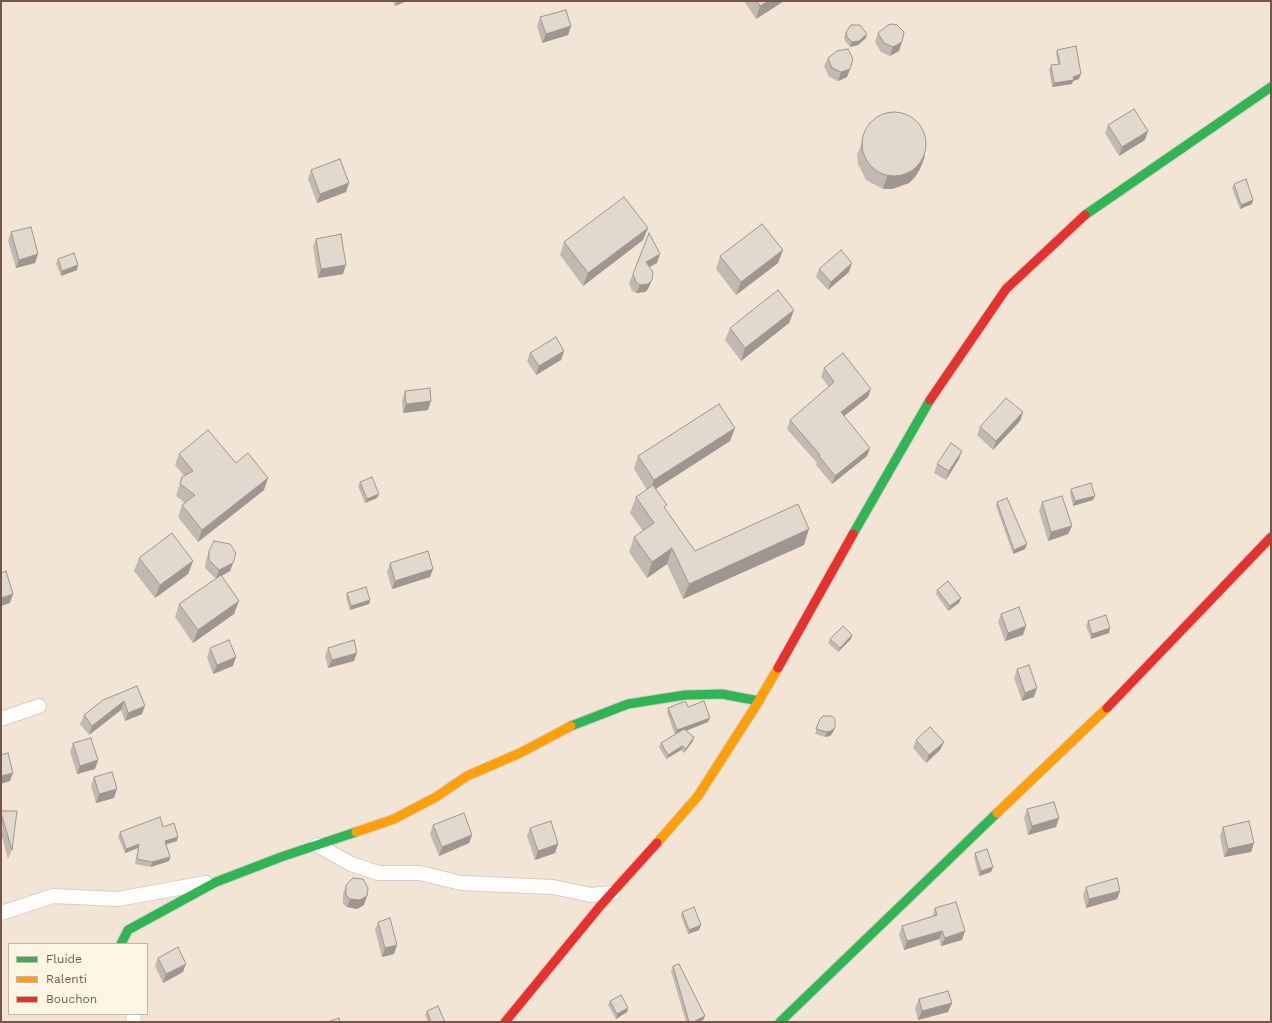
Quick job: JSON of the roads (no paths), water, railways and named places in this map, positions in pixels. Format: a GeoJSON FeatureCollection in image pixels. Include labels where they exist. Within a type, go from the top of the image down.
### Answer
{"type":"FeatureCollection","features":[{"type":"Feature","properties":{"kind":"street"},"geometry":{"type":"LineString","coordinates":[[505,1022],[601,904],[614,893],[698,796],[759,701],[920,415],[1006,289],[1082,217],[1271,87]]}},
{"type":"Feature","properties":{"kind":"street"},"geometry":{"type":"LineString","coordinates":[[780,1022],[1105,710],[1271,537]]}},
{"type":"Feature","properties":{"kind":"street"},"geometry":{"type":"LineString","coordinates":[[122,943],[128,930],[216,882],[394,819],[436,797],[467,776],[520,753],[580,721],[628,704],[685,695],[722,694],[759,701]]}},
{"type":"Feature","properties":{"kind":"street"},"geometry":{"type":"LineString","coordinates":[[1,719],[39,706]]}},
{"type":"Feature","properties":{"kind":"street"},"geometry":{"type":"LineString","coordinates":[[317,845],[351,864],[378,873],[420,873],[461,883],[553,887],[591,895],[614,893]]}},
{"type":"Feature","properties":{"kind":"street"},"geometry":{"type":"LineString","coordinates":[[1,913],[53,896],[118,899],[216,882]]}}]}
